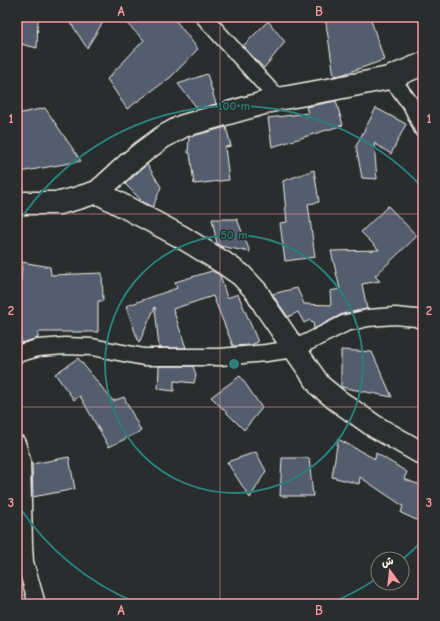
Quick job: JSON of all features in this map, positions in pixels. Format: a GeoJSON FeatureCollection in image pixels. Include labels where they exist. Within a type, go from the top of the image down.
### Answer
{"type":"FeatureCollection","features":[{"type":"Feature","properties":{"kind":"street"},"geometry":{"type":"LineString","coordinates":[[204,17],[278,99]]}},
{"type":"Feature","properties":{"kind":"street"},"geometry":{"type":"LineString","coordinates":[[17,203],[60,203],[97,192],[128,164],[156,142],[183,126],[278,99],[389,78],[423,64]]}},
{"type":"Feature","properties":{"kind":"street"},"geometry":{"type":"LineString","coordinates":[[389,78],[398,87],[412,106],[423,130]]}},
{"type":"Feature","properties":{"kind":"street"},"geometry":{"type":"LineString","coordinates":[[97,192],[180,236],[241,275],[257,292],[320,386],[374,426],[423,454]]}},
{"type":"Feature","properties":{"kind":"street"},"geometry":{"type":"LineString","coordinates":[[17,354],[38,348],[65,346],[92,347],[144,357],[220,357],[294,349],[346,323],[368,318],[395,316],[416,318],[423,321]]}},
{"type":"Feature","properties":{"kind":"street"},"geometry":{"type":"LineString","coordinates":[[17,443],[22,460],[25,562],[37,604]]}},
{"type":"Feature","properties":{"kind":"building"},"geometry":{"type":"Polygon","coordinates":[[[17,17],[38,17],[37,48],[17,43],[17,17]]]}},
{"type":"Feature","properties":{"kind":"building"},"geometry":{"type":"Polygon","coordinates":[[[67,17],[106,17],[87,48],[67,17]]]}},
{"type":"Feature","properties":{"kind":"building"},"geometry":{"type":"Polygon","coordinates":[[[120,17],[173,17],[198,49],[171,77],[127,109],[107,79],[144,40],[120,17]]]}},
{"type":"Feature","properties":{"kind":"building"},"geometry":{"type":"Polygon","coordinates":[[[325,17],[370,17],[384,60],[334,76],[325,17]]]}},
{"type":"Feature","properties":{"kind":"building"},"geometry":{"type":"Polygon","coordinates":[[[268,21],[285,42],[264,68],[243,46],[268,21]]]}},
{"type":"Feature","properties":{"kind":"building"},"geometry":{"type":"Polygon","coordinates":[[[207,74],[216,104],[198,109],[178,84],[207,74]]]}},
{"type":"Feature","properties":{"kind":"building"},"geometry":{"type":"Polygon","coordinates":[[[336,101],[343,125],[272,147],[268,118],[308,113],[306,107],[336,101]]]}},
{"type":"Feature","properties":{"kind":"building"},"geometry":{"type":"Polygon","coordinates":[[[45,108],[81,161],[20,172],[17,161],[17,114],[45,108]]]}},
{"type":"Feature","properties":{"kind":"building"},"geometry":{"type":"Polygon","coordinates":[[[376,108],[406,124],[391,154],[374,143],[377,179],[362,178],[356,146],[376,108]]]}},
{"type":"Feature","properties":{"kind":"building"},"geometry":{"type":"Polygon","coordinates":[[[226,127],[231,146],[225,147],[229,180],[194,184],[190,153],[188,153],[189,137],[226,127]]]}},
{"type":"Feature","properties":{"kind":"building"},"geometry":{"type":"Polygon","coordinates":[[[147,164],[161,187],[153,207],[143,202],[125,184],[147,164]]]}},
{"type":"Feature","properties":{"kind":"building"},"geometry":{"type":"Polygon","coordinates":[[[314,170],[319,202],[308,204],[315,257],[285,261],[280,223],[287,222],[283,181],[314,170]]]}},
{"type":"Feature","properties":{"kind":"building"},"geometry":{"type":"Polygon","coordinates":[[[388,206],[417,236],[375,276],[380,281],[362,284],[367,309],[342,314],[314,329],[313,322],[312,323],[310,320],[304,323],[298,312],[288,317],[272,294],[297,288],[304,304],[331,305],[330,291],[340,289],[331,251],[379,250],[361,232],[388,206]]]}},
{"type":"Feature","properties":{"kind":"building"},"geometry":{"type":"Polygon","coordinates":[[[212,219],[237,219],[250,252],[220,246],[217,244],[212,219]]]}},
{"type":"Feature","properties":{"kind":"building"},"geometry":{"type":"Polygon","coordinates":[[[22,262],[50,267],[51,275],[102,273],[103,301],[98,301],[98,332],[38,332],[38,338],[21,343],[19,316],[22,262]]]}},
{"type":"Feature","properties":{"kind":"building"},"geometry":{"type":"Polygon","coordinates":[[[212,271],[220,275],[227,298],[238,294],[258,342],[251,345],[233,346],[213,296],[173,309],[186,348],[159,348],[155,307],[139,343],[126,306],[177,288],[175,282],[212,271]]]}},
{"type":"Feature","properties":{"kind":"building"},"geometry":{"type":"Polygon","coordinates":[[[341,350],[372,352],[392,397],[341,387],[341,350]]]}},
{"type":"Feature","properties":{"kind":"building"},"geometry":{"type":"Polygon","coordinates":[[[78,358],[113,401],[124,397],[141,431],[109,447],[80,396],[74,400],[55,374],[78,358]]]}},
{"type":"Feature","properties":{"kind":"building"},"geometry":{"type":"Polygon","coordinates":[[[159,366],[193,366],[196,375],[194,383],[174,381],[174,391],[158,389],[159,366]]]}},
{"type":"Feature","properties":{"kind":"building"},"geometry":{"type":"Polygon","coordinates":[[[240,376],[262,408],[244,430],[211,397],[240,376]]]}},
{"type":"Feature","properties":{"kind":"building"},"geometry":{"type":"Polygon","coordinates":[[[338,439],[375,459],[376,453],[407,472],[404,479],[423,486],[423,523],[401,513],[403,506],[360,477],[359,484],[332,477],[338,439]]]}},
{"type":"Feature","properties":{"kind":"building"},"geometry":{"type":"Polygon","coordinates":[[[256,452],[266,471],[250,498],[227,462],[256,452]]]}},
{"type":"Feature","properties":{"kind":"building"},"geometry":{"type":"Polygon","coordinates":[[[69,457],[75,489],[33,497],[32,464],[69,457]]]}},
{"type":"Feature","properties":{"kind":"building"},"geometry":{"type":"Polygon","coordinates":[[[282,458],[309,458],[313,496],[280,496],[282,458]]]}}]}
